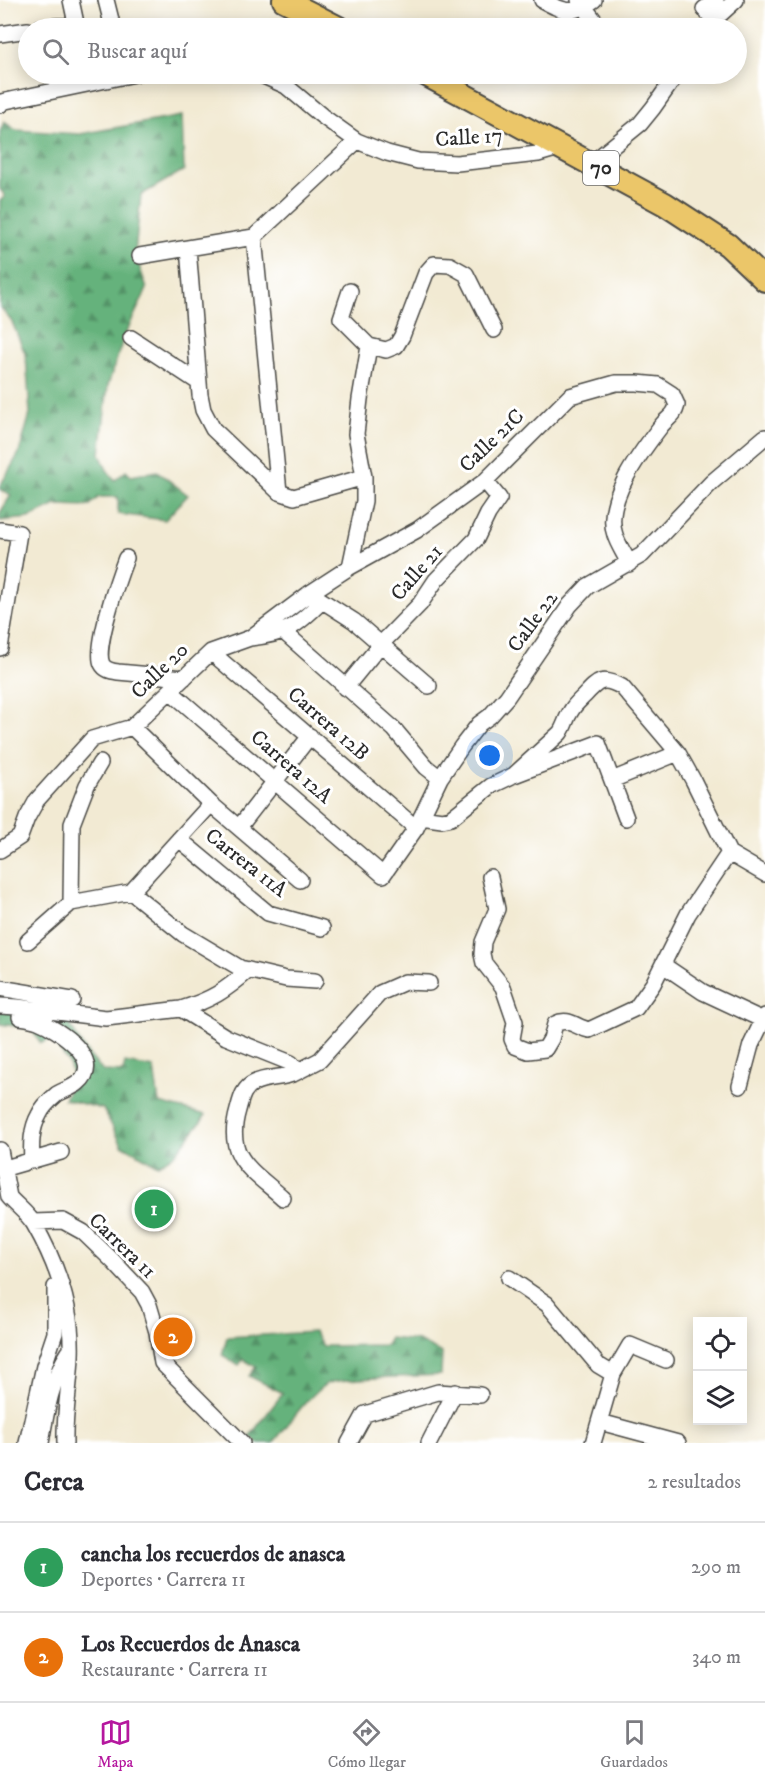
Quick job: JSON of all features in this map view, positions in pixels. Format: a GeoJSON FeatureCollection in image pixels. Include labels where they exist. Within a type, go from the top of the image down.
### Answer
{"type":"FeatureCollection","features":[{"type":"Feature","properties":{"kind":"main road"},"geometry":{"type":"LineString","coordinates":[[284,0],[319,18]]}},
{"type":"Feature","properties":{"kind":"main road","name":"70"},"geometry":{"type":"LineString","coordinates":[[444,84],[592,163],[712,232],[765,280]]}},
{"type":"Feature","properties":{"kind":"street"},"geometry":{"type":"LineString","coordinates":[[71,0],[74,18]]}},
{"type":"Feature","properties":{"kind":"street"},"geometry":{"type":"LineString","coordinates":[[106,0],[110,18]]}},
{"type":"Feature","properties":{"kind":"street"},"geometry":{"type":"LineString","coordinates":[[542,0],[570,12],[586,2],[595,18]]}},
{"type":"Feature","properties":{"kind":"street"},"geometry":{"type":"LineString","coordinates":[[708,11],[736,0]]}},
{"type":"Feature","properties":{"kind":"street"},"geometry":{"type":"LineString","coordinates":[[0,34],[18,31]]}},
{"type":"Feature","properties":{"kind":"street"},"geometry":{"type":"LineString","coordinates":[[0,103],[69,84]]}},
{"type":"Feature","properties":{"kind":"street","name":"Calle 17"},"geometry":{"type":"LineString","coordinates":[[282,84],[357,141],[387,153],[418,161],[457,163],[538,154],[562,147]]}},
{"type":"Feature","properties":{"kind":"street"},"geometry":{"type":"LineString","coordinates":[[592,163],[640,124],[670,84]]}},
{"type":"Feature","properties":{"kind":"street"},"geometry":{"type":"LineString","coordinates":[[140,256],[254,237],[357,141]]}},
{"type":"Feature","properties":{"kind":"street"},"geometry":{"type":"LineString","coordinates":[[254,237],[279,492]]}},
{"type":"Feature","properties":{"kind":"street"},"geometry":{"type":"LineString","coordinates":[[188,248],[198,382],[203,410],[213,429],[279,492],[294,497],[364,477]]}},
{"type":"Feature","properties":{"kind":"street"},"geometry":{"type":"LineString","coordinates":[[350,291],[341,318],[369,345],[386,350],[396,346],[402,336],[426,273],[434,264],[450,265],[466,274],[494,330]]}},
{"type":"Feature","properties":{"kind":"street"},"geometry":{"type":"LineString","coordinates":[[131,338],[198,382]]}},
{"type":"Feature","properties":{"kind":"street"},"geometry":{"type":"LineString","coordinates":[[350,567],[364,501],[364,477],[356,434],[369,345]]}},
{"type":"Feature","properties":{"kind":"street","name":"Calle 21C"},"geometry":{"type":"LineString","coordinates":[[316,597],[350,567],[417,530],[485,481],[570,396],[616,383],[658,385],[672,394],[677,405],[675,414],[662,424],[620,486],[615,504],[614,532],[629,564]]}},
{"type":"Feature","properties":{"kind":"street","name":"Calle 22"},"geometry":{"type":"LineString","coordinates":[[383,875],[419,823],[440,777],[479,724],[490,716],[507,697],[570,605],[588,586],[642,555],[712,482],[765,437]]}},
{"type":"Feature","properties":{"kind":"street","name":"Calle 21"},"geometry":{"type":"LineString","coordinates":[[345,687],[381,644],[420,604],[436,580],[476,540],[488,514],[499,498],[485,481]]}},
{"type":"Feature","properties":{"kind":"street"},"geometry":{"type":"LineString","coordinates":[[0,530],[18,534],[0,648]]}},
{"type":"Feature","properties":{"kind":"street"},"geometry":{"type":"LineString","coordinates":[[126,558],[103,632],[100,652],[102,664],[108,670],[118,672],[183,678]]}},
{"type":"Feature","properties":{"kind":"street"},"geometry":{"type":"LineString","coordinates":[[250,638],[284,632],[298,624],[316,597],[343,613],[429,686]]}},
{"type":"Feature","properties":{"kind":"street","name":"Calle 20"},"geometry":{"type":"LineString","coordinates":[[0,850],[20,837],[37,801],[92,739],[132,727],[211,652],[250,638],[316,597]]}},
{"type":"Feature","properties":{"kind":"street"},"geometry":{"type":"LineString","coordinates":[[284,632],[394,729],[426,767],[440,777]]}},
{"type":"Feature","properties":{"kind":"street","name":"Carrera 12B"},"geometry":{"type":"LineString","coordinates":[[211,652],[310,736],[419,823]]}},
{"type":"Feature","properties":{"kind":"street"},"geometry":{"type":"LineString","coordinates":[[514,775],[560,733],[571,710],[597,682],[606,681],[622,687],[678,753],[729,853],[765,874]]}},
{"type":"Feature","properties":{"kind":"street","name":"Carrera 12A"},"geometry":{"type":"LineString","coordinates":[[170,691],[383,875]]}},
{"type":"Feature","properties":{"kind":"street"},"geometry":{"type":"LineString","coordinates":[[132,727],[211,804],[240,826],[300,880]]}},
{"type":"Feature","properties":{"kind":"street"},"geometry":{"type":"LineString","coordinates":[[240,826],[310,736]]}},
{"type":"Feature","properties":{"kind":"street"},"geometry":{"type":"LineString","coordinates":[[419,823],[452,818],[491,786],[598,743],[626,818]]}},
{"type":"Feature","properties":{"kind":"street"},"geometry":{"type":"LineString","coordinates":[[612,780],[678,753]]}},
{"type":"Feature","properties":{"kind":"street"},"geometry":{"type":"LineString","coordinates":[[71,903],[72,824],[87,785],[100,763]]}},
{"type":"Feature","properties":{"kind":"street"},"geometry":{"type":"LineString","coordinates":[[28,941],[71,903],[131,892],[211,804]]}},
{"type":"Feature","properties":{"kind":"street","name":"Carrera 11A"},"geometry":{"type":"LineString","coordinates":[[179,839],[268,913],[322,928]]}},
{"type":"Feature","properties":{"kind":"street"},"geometry":{"type":"LineString","coordinates":[[490,877],[497,909],[483,942],[482,954],[484,963],[503,987],[515,1022],[512,1039],[515,1046],[528,1051],[545,1049],[551,1039],[555,1024],[562,1020],[568,1020],[589,1030],[636,1008],[663,965],[688,914],[729,853]]}},
{"type":"Feature","properties":{"kind":"street"},"geometry":{"type":"LineString","coordinates":[[131,892],[183,934],[240,968],[286,979],[315,981]]}},
{"type":"Feature","properties":{"kind":"street"},"geometry":{"type":"LineString","coordinates":[[663,965],[703,992],[764,1018],[751,1045],[740,1086]]}},
{"type":"Feature","properties":{"kind":"street"},"geometry":{"type":"LineString","coordinates":[[0,1006],[106,1018],[181,1009],[205,1002],[229,988],[249,970]]}},
{"type":"Feature","properties":{"kind":"street"},"geometry":{"type":"LineString","coordinates":[[284,1198],[243,1162],[236,1151],[234,1138],[236,1118],[242,1094],[253,1083],[295,1073],[320,1060],[380,993],[405,982],[429,983]]}},
{"type":"Feature","properties":{"kind":"street"},"geometry":{"type":"LineString","coordinates":[[0,988],[72,1000]]}},
{"type":"Feature","properties":{"kind":"street"},"geometry":{"type":"LineString","coordinates":[[181,1009],[226,1037],[291,1064],[295,1068],[295,1073]]}},
{"type":"Feature","properties":{"kind":"street"},"geometry":{"type":"LineString","coordinates":[[20,1017],[36,1020],[46,1025],[74,1044],[86,1057],[86,1071],[79,1083],[56,1095],[39,1115],[31,1139],[32,1161]]}},
{"type":"Feature","properties":{"kind":"street"},"geometry":{"type":"LineString","coordinates":[[0,1150],[5,1198],[33,1222],[54,1266],[71,1326],[64,1423],[65,1443]]}},
{"type":"Feature","properties":{"kind":"street"},"geometry":{"type":"LineString","coordinates":[[2,1169],[61,1152]]}},
{"type":"Feature","properties":{"kind":"street","name":"Carrera 11"},"geometry":{"type":"LineString","coordinates":[[33,1222],[63,1221],[83,1232],[112,1260],[142,1292],[149,1305],[157,1332],[162,1363],[242,1443]]}},
{"type":"Feature","properties":{"kind":"street"},"geometry":{"type":"LineString","coordinates":[[27,1443],[44,1366],[55,1333],[54,1266]]}},
{"type":"Feature","properties":{"kind":"street"},"geometry":{"type":"LineString","coordinates":[[509,1278],[547,1304],[598,1365],[613,1374]]}},
{"type":"Feature","properties":{"kind":"street"},"geometry":{"type":"LineString","coordinates":[[592,1443],[613,1374],[630,1345],[666,1360]]}},
{"type":"Feature","properties":{"kind":"street"},"geometry":{"type":"LineString","coordinates":[[41,1443],[60,1365],[71,1348]]}},
{"type":"Feature","properties":{"kind":"street"},"geometry":{"type":"LineString","coordinates":[[429,1443],[455,1392]]}},
{"type":"Feature","properties":{"kind":"street"},"geometry":{"type":"LineString","coordinates":[[349,1443],[365,1414],[409,1402],[427,1394],[455,1392],[480,1395]]}},
{"type":"Feature","properties":{"kind":"street"},"geometry":{"type":"LineString","coordinates":[[600,1422],[678,1443]]}},
{"type":"Feature","properties":{"kind":"green space"},"geometry":{"type":"Polygon","coordinates":[[[182,116],[184,170],[141,195],[135,253],[147,289],[124,337],[108,385],[100,454],[107,470],[115,480],[126,471],[131,476],[157,471],[188,495],[165,520],[118,514],[118,497],[99,497],[89,506],[56,505],[29,518],[0,521],[0,513],[11,495],[0,489],[0,486],[19,453],[30,414],[26,356],[12,322],[0,307],[0,201],[5,196],[0,189],[0,132],[4,122],[16,130],[80,134],[182,116]]]}},
{"type":"Feature","properties":{"kind":"green space"},"geometry":{"type":"Polygon","coordinates":[[[0,994],[63,1008],[80,1042],[103,1071],[123,1072],[125,1063],[154,1068],[159,1103],[206,1115],[177,1152],[158,1165],[122,1145],[103,1109],[64,1099],[72,1074],[52,1039],[41,1043],[30,1028],[0,1024],[0,994]]]}},
{"type":"Feature","properties":{"kind":"green space"},"geometry":{"type":"Polygon","coordinates":[[[314,1332],[323,1346],[386,1345],[390,1338],[418,1341],[442,1353],[441,1375],[362,1379],[326,1384],[305,1404],[273,1443],[258,1443],[250,1436],[283,1393],[249,1376],[256,1367],[243,1359],[239,1365],[222,1355],[227,1337],[314,1332]]]}},
{"type":"Feature","properties":{"kind":"place","name":"cancha los recuerdos de anasca"},"geometry":{"type":"Point","coordinates":[154,1209]}},
{"type":"Feature","properties":{"kind":"place","name":"Los Recuerdos de Anasca"},"geometry":{"type":"Point","coordinates":[173,1337]}}]}
